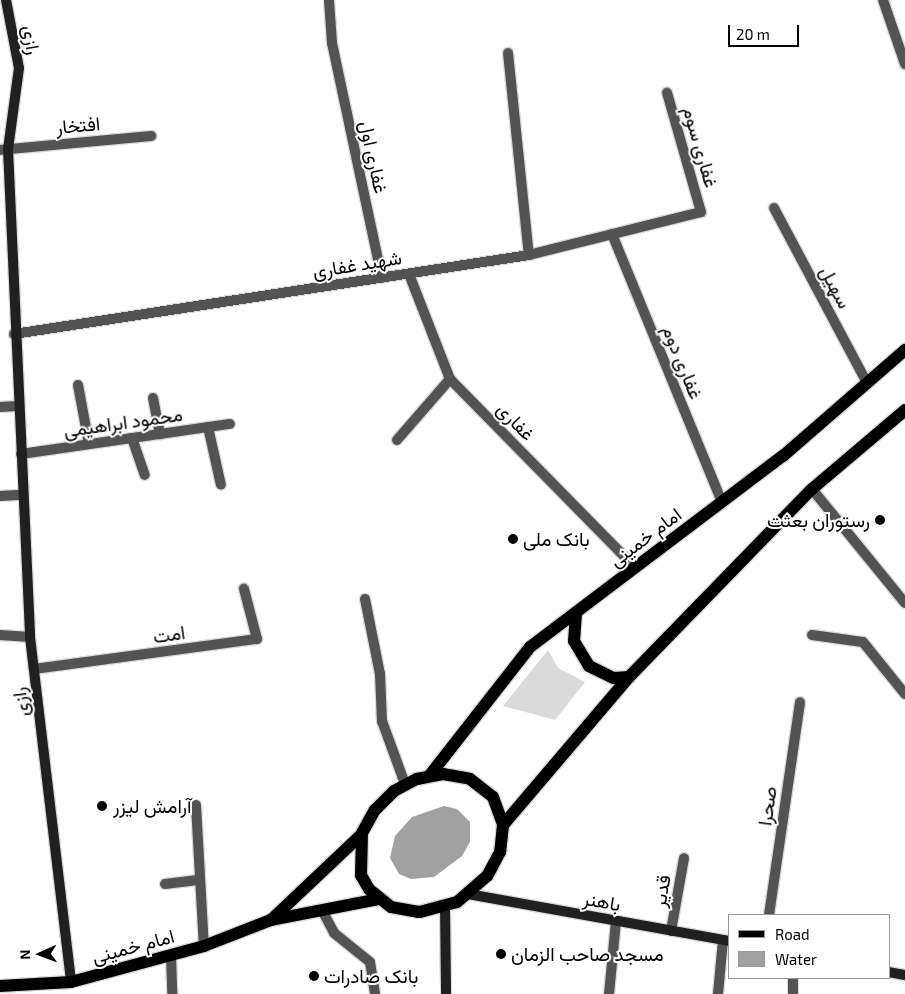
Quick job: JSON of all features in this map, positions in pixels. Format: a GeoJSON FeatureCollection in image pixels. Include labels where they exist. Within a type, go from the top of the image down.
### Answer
{"type":"FeatureCollection","features":[{"type":"Feature","properties":{"kind":"main road","name":"امام خمینی"},"geometry":{"type":"LineString","coordinates":[[430,775],[530,648],[722,502],[867,384],[905,350]]}},
{"type":"Feature","properties":{"kind":"main road"},"geometry":{"type":"LineString","coordinates":[[504,825],[629,677],[812,489],[905,410]]}},
{"type":"Feature","properties":{"kind":"main road"},"geometry":{"type":"LineString","coordinates":[[576,613],[574,641],[589,666],[614,678],[629,677]]}},
{"type":"Feature","properties":{"kind":"main road"},"geometry":{"type":"LineString","coordinates":[[430,775],[457,775],[483,787],[501,811],[504,825],[495,865],[468,894],[445,907],[405,911],[379,900],[362,875],[362,833],[375,810],[405,784],[430,775]]}},
{"type":"Feature","properties":{"kind":"main road","name":"امام خمینی"},"geometry":{"type":"LineString","coordinates":[[271,920],[362,833]]}},
{"type":"Feature","properties":{"kind":"main road","name":"امام خمینی"},"geometry":{"type":"LineString","coordinates":[[0,986],[40,989],[71,982],[204,946],[271,920],[323,912],[379,900]]}},
{"type":"Feature","properties":{"kind":"street","name":"رازی"},"geometry":{"type":"LineString","coordinates":[[6,0],[19,68],[4,149],[30,637],[71,982]]}},
{"type":"Feature","properties":{"kind":"street","name":"غفاری اول"},"geometry":{"type":"LineString","coordinates":[[329,0],[332,43],[382,278]]}},
{"type":"Feature","properties":{"kind":"street"},"geometry":{"type":"LineString","coordinates":[[883,0],[905,64]]}},
{"type":"Feature","properties":{"kind":"street"},"geometry":{"type":"LineString","coordinates":[[508,53],[529,255]]}},
{"type":"Feature","properties":{"kind":"street","name":"غفاری سوم"},"geometry":{"type":"LineString","coordinates":[[667,93],[701,212]]}},
{"type":"Feature","properties":{"kind":"street","name":"افتخار"},"geometry":{"type":"LineString","coordinates":[[4,149],[151,136]]}},
{"type":"Feature","properties":{"kind":"street","name":"سهیل"},"geometry":{"type":"LineString","coordinates":[[774,208],[867,384]]}},
{"type":"Feature","properties":{"kind":"street","name":"شهید غفاری"},"geometry":{"type":"LineString","coordinates":[[14,334],[529,255],[701,212]]}},
{"type":"Feature","properties":{"kind":"street","name":"غفاری دوم"},"geometry":{"type":"LineString","coordinates":[[612,234],[722,502]]}},
{"type":"Feature","properties":{"kind":"street","name":"غفاری"},"geometry":{"type":"LineString","coordinates":[[409,274],[450,379],[636,568]]}},
{"type":"Feature","properties":{"kind":"street"},"geometry":{"type":"LineString","coordinates":[[397,440],[450,379]]}},
{"type":"Feature","properties":{"kind":"street"},"geometry":{"type":"LineString","coordinates":[[78,385],[89,444]]}},
{"type":"Feature","properties":{"kind":"street"},"geometry":{"type":"LineString","coordinates":[[152,398],[160,434]]}},
{"type":"Feature","properties":{"kind":"street"},"geometry":{"type":"LineString","coordinates":[[0,407],[18,406]]}},
{"type":"Feature","properties":{"kind":"street","name":"محمود ابراهیمی"},"geometry":{"type":"LineString","coordinates":[[21,454],[230,424]]}},
{"type":"Feature","properties":{"kind":"street"},"geometry":{"type":"LineString","coordinates":[[208,427],[221,485]]}},
{"type":"Feature","properties":{"kind":"street"},"geometry":{"type":"LineString","coordinates":[[132,438],[145,475]]}},
{"type":"Feature","properties":{"kind":"street"},"geometry":{"type":"LineString","coordinates":[[812,489],[905,603]]}},
{"type":"Feature","properties":{"kind":"street"},"geometry":{"type":"LineString","coordinates":[[0,496],[22,494]]}},
{"type":"Feature","properties":{"kind":"street","name":"امت"},"geometry":{"type":"LineString","coordinates":[[34,669],[257,639],[244,589]]}},
{"type":"Feature","properties":{"kind":"street"},"geometry":{"type":"LineString","coordinates":[[365,599],[380,674],[382,721],[405,784]]}},
{"type":"Feature","properties":{"kind":"street"},"geometry":{"type":"LineString","coordinates":[[0,635],[30,637]]}},
{"type":"Feature","properties":{"kind":"street"},"geometry":{"type":"LineString","coordinates":[[812,635],[864,642],[905,694]]}},
{"type":"Feature","properties":{"kind":"street","name":"صحرا"},"geometry":{"type":"LineString","coordinates":[[769,914],[800,702]]}},
{"type":"Feature","properties":{"kind":"street"},"geometry":{"type":"LineString","coordinates":[[196,804],[204,946]]}},
{"type":"Feature","properties":{"kind":"street","name":"قدیر"},"geometry":{"type":"LineString","coordinates":[[671,931],[684,858]]}},
{"type":"Feature","properties":{"kind":"street"},"geometry":{"type":"LineString","coordinates":[[165,884],[200,880]]}},
{"type":"Feature","properties":{"kind":"street","name":"باهنر"},"geometry":{"type":"LineString","coordinates":[[468,894],[726,941]]}},
{"type":"Feature","properties":{"kind":"street"},"geometry":{"type":"LineString","coordinates":[[445,907],[446,994]]}},
{"type":"Feature","properties":{"kind":"street"},"geometry":{"type":"LineString","coordinates":[[323,912],[334,933],[370,962],[375,994]]}},
{"type":"Feature","properties":{"kind":"street"},"geometry":{"type":"LineString","coordinates":[[609,994],[616,921]]}},
{"type":"Feature","properties":{"kind":"street"},"geometry":{"type":"LineString","coordinates":[[718,994],[726,941]]}},
{"type":"Feature","properties":{"kind":"street"},"geometry":{"type":"LineString","coordinates":[[171,956],[172,994]]}},
{"type":"Feature","properties":{"kind":"street"},"geometry":{"type":"LineString","coordinates":[[890,972],[905,975]]}},
{"type":"Feature","properties":{"kind":"street"},"geometry":{"type":"LineString","coordinates":[[793,979],[793,994]]}},
{"type":"Feature","properties":{"kind":"shaded area"},"geometry":{"type":"Polygon","coordinates":[[[548,650],[558,668],[585,682],[555,720],[503,706],[548,650]]]}},
{"type":"Feature","properties":{"kind":"water"},"geometry":{"type":"Polygon","coordinates":[[[444,806],[457,809],[470,822],[470,842],[462,856],[434,877],[411,879],[399,874],[390,858],[395,836],[412,817],[444,806]]]}},
{"type":"Feature","properties":{"kind":"place","name":"رستوران بعثت"},"geometry":{"type":"Point","coordinates":[880,520]}},
{"type":"Feature","properties":{"kind":"place","name":"بانک ملی"},"geometry":{"type":"Point","coordinates":[513,539]}},
{"type":"Feature","properties":{"kind":"place","name":"آرامش لیزر"},"geometry":{"type":"Point","coordinates":[102,806]}},
{"type":"Feature","properties":{"kind":"place","name":"مسجد صاحب الزمان"},"geometry":{"type":"Point","coordinates":[501,954]}},
{"type":"Feature","properties":{"kind":"place","name":"بانک صادرات"},"geometry":{"type":"Point","coordinates":[314,976]}}]}
